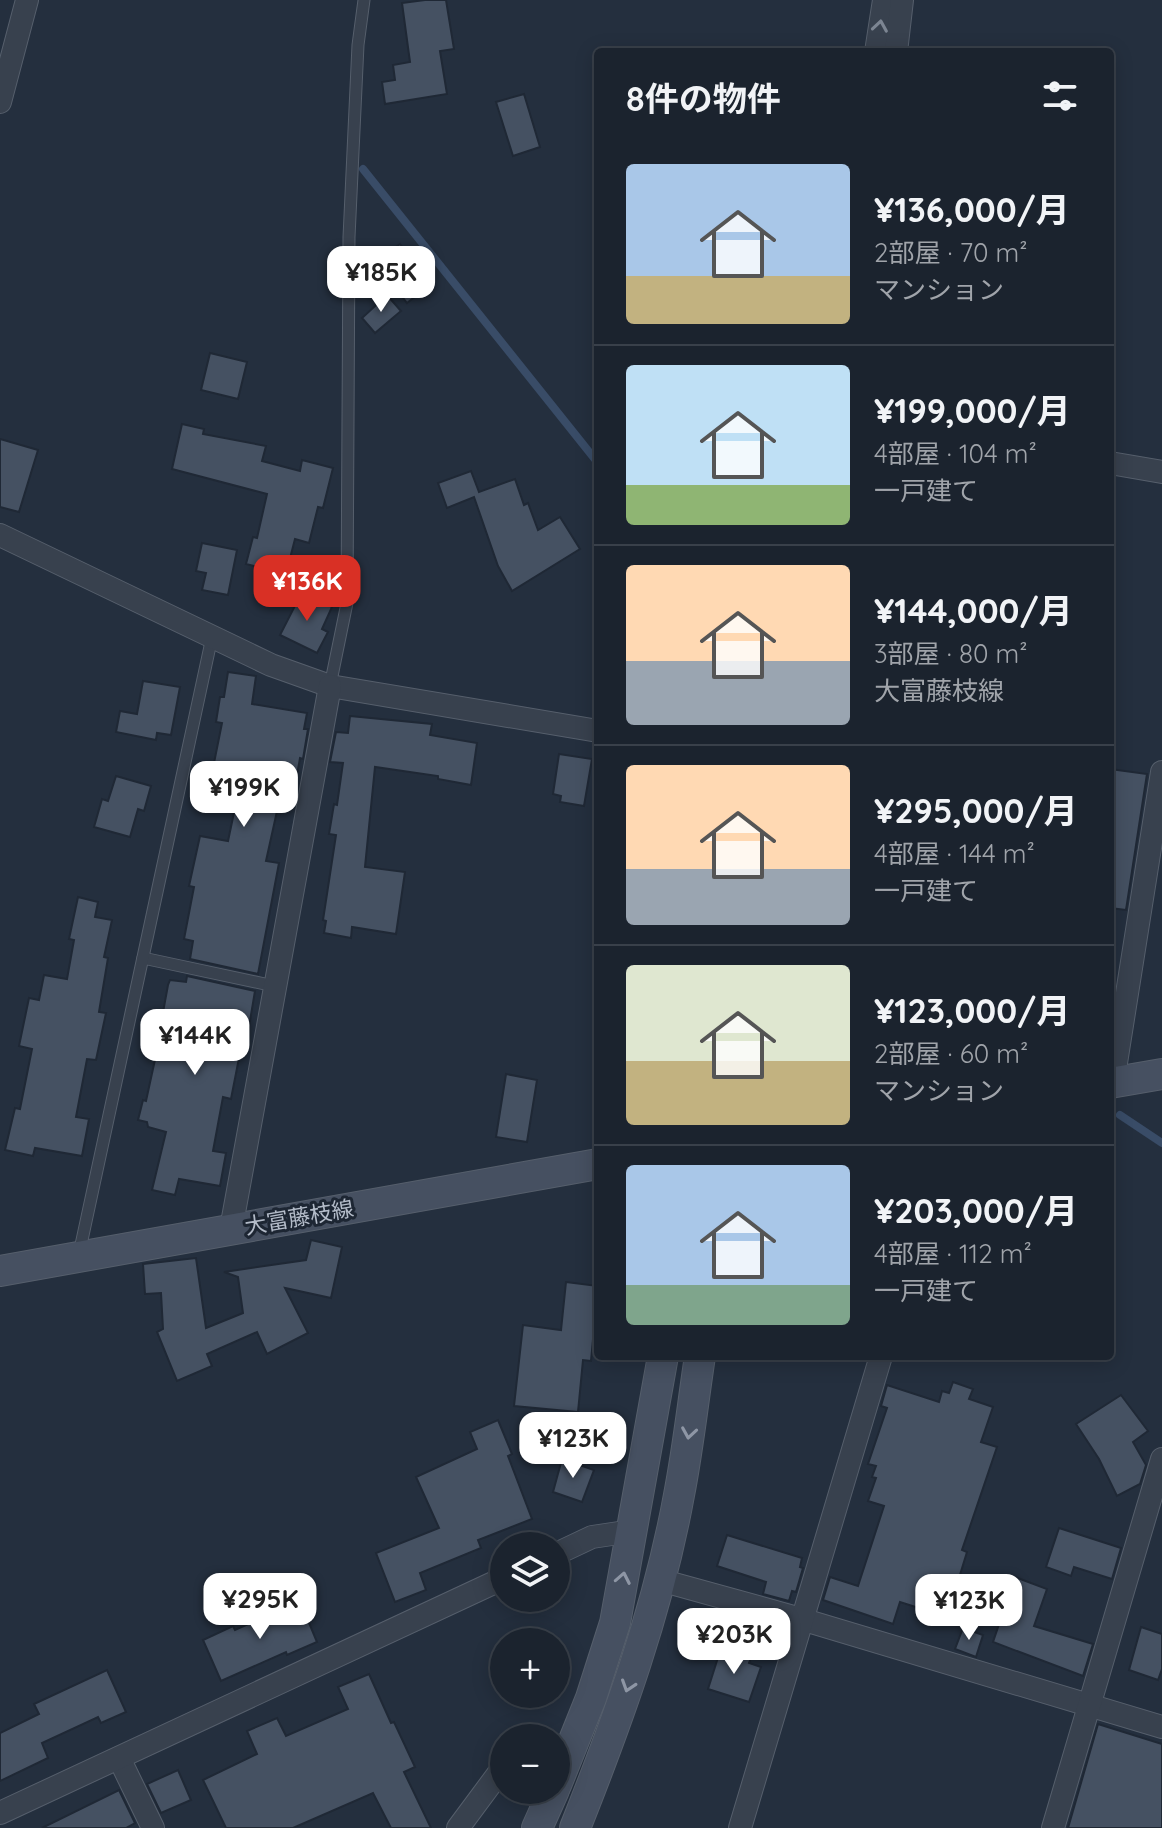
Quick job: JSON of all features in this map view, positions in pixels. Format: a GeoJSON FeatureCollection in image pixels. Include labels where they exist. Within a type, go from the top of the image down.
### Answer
{"type":"FeatureCollection","features":[{"type":"Feature","properties":{"kind":"street"},"geometry":{"type":"LineString","coordinates":[[0,102],[27,0]]}},
{"type":"Feature","properties":{"kind":"street"},"geometry":{"type":"LineString","coordinates":[[877,48],[884,0]]}},
{"type":"Feature","properties":{"kind":"street"},"geometry":{"type":"LineString","coordinates":[[896,48],[902,0]]}},
{"type":"Feature","properties":{"kind":"street"},"geometry":{"type":"LineString","coordinates":[[1114,464],[1162,472]]}},
{"type":"Feature","properties":{"kind":"street"},"geometry":{"type":"LineString","coordinates":[[0,535],[271,665],[330,686],[594,730]]}},
{"type":"Feature","properties":{"kind":"street"},"geometry":{"type":"LineString","coordinates":[[231,1229],[330,686]]}},
{"type":"Feature","properties":{"kind":"street"},"geometry":{"type":"LineString","coordinates":[[1114,1070],[1162,772]]}},
{"type":"Feature","properties":{"kind":"street"},"geometry":{"type":"LineString","coordinates":[[1114,1082],[1162,1074]]}},
{"type":"Feature","properties":{"kind":"street","name":"大富藤枝線"},"geometry":{"type":"LineString","coordinates":[[0,1271],[594,1165]]}},
{"type":"Feature","properties":{"kind":"street"},"geometry":{"type":"LineString","coordinates":[[570,1735],[615,1623],[662,1360]]}},
{"type":"Feature","properties":{"kind":"street"},"geometry":{"type":"LineString","coordinates":[[575,1828],[613,1734],[660,1580],[679,1496],[699,1360]]}},
{"type":"Feature","properties":{"kind":"street"},"geometry":{"type":"LineString","coordinates":[[740,1828],[880,1360]]}},
{"type":"Feature","properties":{"kind":"street"},"geometry":{"type":"LineString","coordinates":[[1053,1828],[1162,1459]]}},
{"type":"Feature","properties":{"kind":"street"},"geometry":{"type":"LineString","coordinates":[[570,1547],[592,1537],[632,1531]]}},
{"type":"Feature","properties":{"kind":"street"},"geometry":{"type":"LineString","coordinates":[[660,1580],[1090,1706],[1160,1720]]}},
{"type":"Feature","properties":{"kind":"street"},"geometry":{"type":"LineString","coordinates":[[0,1813],[490,1585]]}},
{"type":"Feature","properties":{"kind":"street"},"geometry":{"type":"LineString","coordinates":[[119,1758],[153,1828]]}},
{"type":"Feature","properties":{"kind":"street"},"geometry":{"type":"LineString","coordinates":[[458,1828],[490,1785]]}},
{"type":"Feature","properties":{"kind":"street"},"geometry":{"type":"LineString","coordinates":[[537,1828],[548,1804]]}},
{"type":"Feature","properties":{"kind":"lane"},"geometry":{"type":"LineString","coordinates":[[330,686],[347,603],[349,237],[358,45],[364,0]]}},
{"type":"Feature","properties":{"kind":"lane"},"geometry":{"type":"LineString","coordinates":[[79,1257],[212,637]]}},
{"type":"Feature","properties":{"kind":"lane"},"geometry":{"type":"LineString","coordinates":[[143,958],[274,986]]}},
{"type":"Feature","properties":{"kind":"building"},"geometry":{"type":"Polygon","coordinates":[[[446,0],[454,49],[440,51],[447,94],[385,104],[382,82],[395,80],[393,65],[410,62],[402,3],[446,0]]]}},
{"type":"Feature","properties":{"kind":"building"},"geometry":{"type":"Polygon","coordinates":[[[524,94],[540,147],[513,156],[496,102],[524,94]]]}},
{"type":"Feature","properties":{"kind":"building"},"geometry":{"type":"Polygon","coordinates":[[[400,244],[431,284],[407,303],[379,267],[387,261],[383,256],[400,244]]]}},
{"type":"Feature","properties":{"kind":"building"},"geometry":{"type":"Polygon","coordinates":[[[387,295],[401,311],[375,333],[362,318],[387,295]]]}},
{"type":"Feature","properties":{"kind":"building"},"geometry":{"type":"Polygon","coordinates":[[[210,353],[247,362],[238,399],[201,390],[210,353]]]}},
{"type":"Feature","properties":{"kind":"building"},"geometry":{"type":"Polygon","coordinates":[[[182,424],[204,429],[203,434],[266,446],[262,461],[300,471],[302,460],[333,468],[323,508],[318,507],[309,543],[295,539],[286,574],[246,564],[253,537],[257,538],[267,494],[172,469],[182,424]]]}},
{"type":"Feature","properties":{"kind":"building"},"geometry":{"type":"Polygon","coordinates":[[[0,439],[38,450],[19,512],[0,507],[0,439]]]}},
{"type":"Feature","properties":{"kind":"building"},"geometry":{"type":"Polygon","coordinates":[[[471,471],[479,492],[515,479],[524,505],[528,503],[538,530],[560,517],[580,549],[512,591],[498,566],[474,497],[447,508],[438,483],[471,471]]]}},
{"type":"Feature","properties":{"kind":"building"},"geometry":{"type":"Polygon","coordinates":[[[202,543],[237,550],[228,595],[202,590],[206,573],[196,571],[202,543]]]}},
{"type":"Feature","properties":{"kind":"building"},"geometry":{"type":"Polygon","coordinates":[[[302,592],[332,607],[322,629],[328,632],[317,653],[280,635],[302,592]]]}},
{"type":"Feature","properties":{"kind":"building"},"geometry":{"type":"Polygon","coordinates":[[[228,672],[256,676],[252,704],[307,713],[303,759],[300,758],[296,781],[287,779],[284,793],[281,793],[266,861],[279,863],[258,974],[190,959],[193,941],[184,939],[194,887],[189,886],[200,836],[228,841],[240,784],[211,778],[222,723],[216,722],[220,697],[224,697],[228,672]]]}},
{"type":"Feature","properties":{"kind":"building"},"geometry":{"type":"Polygon","coordinates":[[[143,681],[180,687],[171,735],[157,733],[156,740],[116,732],[120,711],[137,714],[143,681]]]}},
{"type":"Feature","properties":{"kind":"building"},"geometry":{"type":"Polygon","coordinates":[[[350,716],[432,724],[430,735],[477,743],[471,785],[438,779],[438,776],[375,767],[365,867],[405,872],[396,934],[352,927],[351,938],[324,933],[326,921],[323,920],[336,835],[329,834],[343,763],[330,762],[336,732],[348,733],[350,716]]]}},
{"type":"Feature","properties":{"kind":"building"},"geometry":{"type":"Polygon","coordinates":[[[559,754],[592,759],[584,806],[560,802],[561,796],[553,794],[559,754]]]}},
{"type":"Feature","properties":{"kind":"building"},"geometry":{"type":"Polygon","coordinates":[[[1114,770],[1147,774],[1126,910],[1114,908],[1114,770]]]}},
{"type":"Feature","properties":{"kind":"building"},"geometry":{"type":"Polygon","coordinates":[[[116,776],[151,786],[144,811],[138,809],[130,837],[94,827],[102,799],[108,801],[116,776]]]}},
{"type":"Feature","properties":{"kind":"building"},"geometry":{"type":"Polygon","coordinates":[[[78,897],[98,902],[95,917],[112,920],[104,957],[108,958],[99,1012],[106,1013],[96,1060],[87,1059],[76,1117],[89,1119],[82,1156],[35,1148],[33,1156],[5,1150],[15,1108],[20,1109],[32,1049],[19,1046],[29,998],[39,1000],[44,975],[67,979],[74,940],[69,939],[78,897]]]}},
{"type":"Feature","properties":{"kind":"building"},"geometry":{"type":"Polygon","coordinates":[[[187,976],[255,991],[246,1045],[239,1058],[231,1099],[223,1097],[213,1151],[226,1153],[220,1186],[179,1179],[175,1195],[152,1190],[166,1132],[148,1127],[147,1122],[138,1120],[143,1100],[146,1101],[156,1055],[149,1054],[153,1033],[159,1034],[168,985],[170,980],[186,982],[187,976]]]}},
{"type":"Feature","properties":{"kind":"building"},"geometry":{"type":"Polygon","coordinates":[[[506,1074],[537,1080],[527,1142],[496,1137],[506,1074]]]}},
{"type":"Feature","properties":{"kind":"building"},"geometry":{"type":"Polygon","coordinates":[[[311,1240],[342,1247],[331,1298],[285,1288],[308,1333],[267,1354],[257,1332],[207,1354],[212,1366],[177,1381],[157,1332],[163,1329],[161,1293],[145,1294],[143,1264],[196,1258],[206,1328],[243,1313],[238,1277],[224,1272],[306,1260],[311,1240]]]}},
{"type":"Feature","properties":{"kind":"building"},"geometry":{"type":"Polygon","coordinates":[[[566,1282],[594,1286],[591,1361],[583,1360],[578,1412],[514,1406],[523,1325],[561,1330],[566,1282]]]}},
{"type":"Feature","properties":{"kind":"building"},"geometry":{"type":"Polygon","coordinates":[[[953,1382],[973,1389],[969,1399],[993,1407],[981,1442],[997,1447],[962,1550],[967,1552],[947,1617],[900,1602],[893,1624],[823,1600],[830,1577],[858,1586],[884,1506],[868,1501],[876,1478],[872,1477],[876,1466],[868,1464],[887,1408],[881,1406],[887,1385],[939,1402],[942,1391],[949,1393],[953,1382]]]}},
{"type":"Feature","properties":{"kind":"building"},"geometry":{"type":"Polygon","coordinates":[[[1121,1395],[1148,1431],[1133,1442],[1146,1465],[1140,1484],[1117,1496],[1099,1459],[1076,1424],[1121,1395]]]}},
{"type":"Feature","properties":{"kind":"building"},"geometry":{"type":"Polygon","coordinates":[[[498,1420],[532,1519],[499,1532],[490,1532],[490,1535],[478,1540],[481,1548],[420,1573],[426,1590],[395,1602],[376,1553],[439,1528],[416,1477],[477,1449],[470,1432],[498,1420]]]}},
{"type":"Feature","properties":{"kind":"building"},"geometry":{"type":"Polygon","coordinates":[[[562,1459],[594,1470],[582,1502],[553,1492],[562,1459]]]}},
{"type":"Feature","properties":{"kind":"building"},"geometry":{"type":"Polygon","coordinates":[[[1059,1528],[1121,1548],[1112,1579],[1074,1567],[1071,1576],[1046,1567],[1059,1528]]]}},
{"type":"Feature","properties":{"kind":"building"},"geometry":{"type":"Polygon","coordinates":[[[727,1535],[802,1558],[800,1567],[803,1568],[796,1592],[792,1591],[789,1601],[763,1594],[766,1582],[717,1566],[727,1535]]]}},
{"type":"Feature","properties":{"kind":"building"},"geometry":{"type":"Polygon","coordinates":[[[1015,1577],[1047,1589],[1034,1626],[1093,1644],[1083,1676],[993,1642],[1015,1577]]]}},
{"type":"Feature","properties":{"kind":"building"},"geometry":{"type":"Polygon","coordinates":[[[300,1601],[317,1642],[287,1655],[286,1652],[221,1681],[203,1640],[233,1626],[235,1630],[300,1601]]]}},
{"type":"Feature","properties":{"kind":"building"},"geometry":{"type":"Polygon","coordinates":[[[1141,1627],[1162,1634],[1162,1669],[1158,1680],[1129,1670],[1141,1627]]]}},
{"type":"Feature","properties":{"kind":"building"},"geometry":{"type":"Polygon","coordinates":[[[963,1628],[983,1635],[976,1657],[955,1649],[963,1628]]]}},
{"type":"Feature","properties":{"kind":"building"},"geometry":{"type":"Polygon","coordinates":[[[721,1648],[751,1658],[749,1663],[761,1667],[749,1702],[708,1689],[721,1648]]]}},
{"type":"Feature","properties":{"kind":"building"},"geometry":{"type":"Polygon","coordinates":[[[107,1670],[126,1712],[101,1723],[98,1717],[42,1743],[48,1758],[0,1781],[0,1733],[39,1714],[34,1704],[107,1670]]]}},
{"type":"Feature","properties":{"kind":"building"},"geometry":{"type":"Polygon","coordinates":[[[369,1674],[415,1767],[404,1772],[431,1828],[391,1828],[373,1793],[293,1828],[226,1828],[203,1780],[257,1754],[247,1731],[277,1718],[286,1736],[348,1709],[338,1687],[369,1674]]]}},
{"type":"Feature","properties":{"kind":"building"},"geometry":{"type":"Polygon","coordinates":[[[1098,1724],[1162,1744],[1162,1828],[1068,1828],[1098,1724]]]}},
{"type":"Feature","properties":{"kind":"building"},"geometry":{"type":"Polygon","coordinates":[[[178,1770],[191,1800],[161,1813],[147,1784],[178,1770]]]}},
{"type":"Feature","properties":{"kind":"building"},"geometry":{"type":"Polygon","coordinates":[[[119,1790],[135,1823],[126,1828],[42,1828],[119,1790]]]}},
{"type":"Feature","properties":{"kind":"waterway"},"geometry":{"type":"LineString","coordinates":[[363,169],[594,458]]}},
{"type":"Feature","properties":{"kind":"waterway"},"geometry":{"type":"LineString","coordinates":[[1120,1115],[1162,1143]]}}]}
